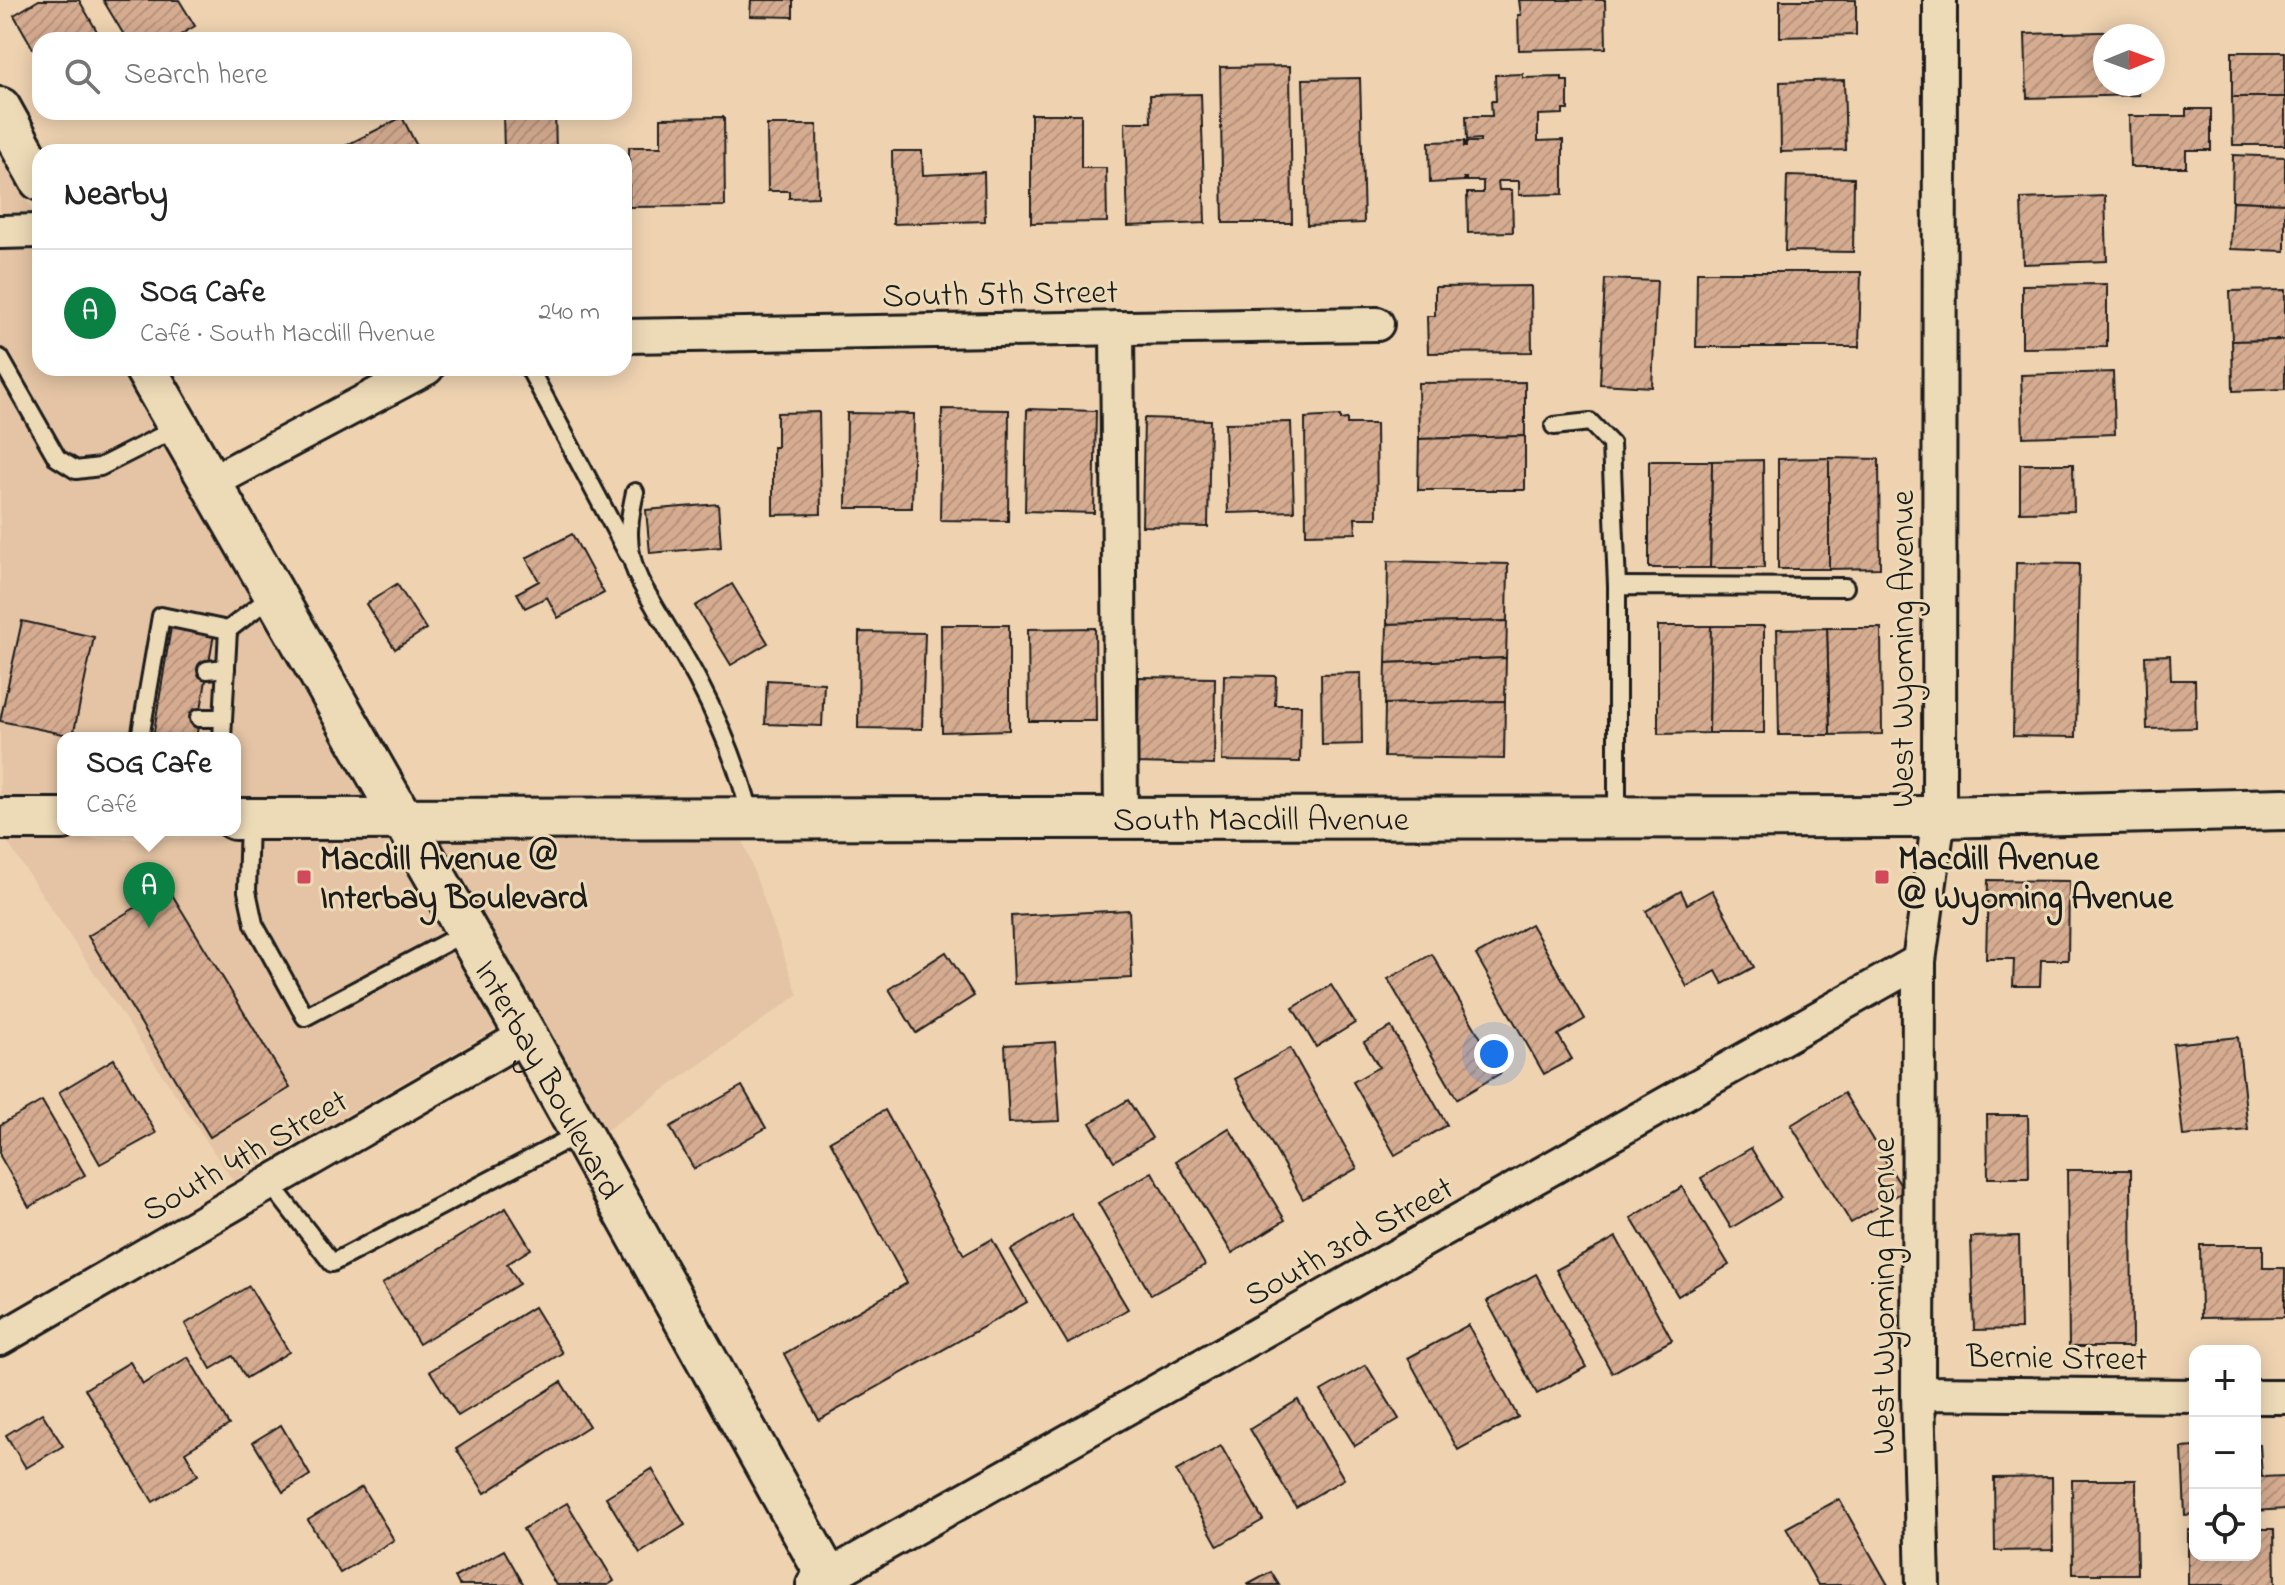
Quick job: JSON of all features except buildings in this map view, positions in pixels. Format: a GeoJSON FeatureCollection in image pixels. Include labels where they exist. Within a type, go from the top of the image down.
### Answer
{"type":"FeatureCollection","features":[{"type":"Feature","properties":{"kind":"street","name":"West Wyoming Avenue"},"geometry":{"type":"LineString","coordinates":[[1923,1585],[1918,1393],[1919,961],[1939,817],[1940,0]]}},
{"type":"Feature","properties":{"kind":"street"},"geometry":{"type":"LineString","coordinates":[[0,108],[32,166]]}},
{"type":"Feature","properties":{"kind":"street"},"geometry":{"type":"LineString","coordinates":[[0,232],[32,231]]}},
{"type":"Feature","properties":{"kind":"street","name":"South 5th Street"},"geometry":{"type":"LineString","coordinates":[[632,336],[1377,324]]}},
{"type":"Feature","properties":{"kind":"street"},"geometry":{"type":"LineString","coordinates":[[1117,328],[1121,818]]}},
{"type":"Feature","properties":{"kind":"street","name":"Interbay Boulevard"},"geometry":{"type":"LineString","coordinates":[[150,376],[526,1035],[824,1582]]}},
{"type":"Feature","properties":{"kind":"street"},"geometry":{"type":"LineString","coordinates":[[210,483],[412,376]]}},
{"type":"Feature","properties":{"kind":"street","name":"South Macdill Avenue"},"geometry":{"type":"LineString","coordinates":[[242,819],[1939,817],[2285,809]]}},
{"type":"Feature","properties":{"kind":"street"},"geometry":{"type":"LineString","coordinates":[[0,819],[57,819]]}},
{"type":"Feature","properties":{"kind":"street","name":"South 3rd Street"},"geometry":{"type":"LineString","coordinates":[[824,1582],[1919,961]]}},
{"type":"Feature","properties":{"kind":"street","name":"South 4th Street"},"geometry":{"type":"LineString","coordinates":[[0,1339],[526,1035]]}},
{"type":"Feature","properties":{"kind":"street","name":"Bernie Street"},"geometry":{"type":"LineString","coordinates":[[1918,1393],[2189,1396]]}},
{"type":"Feature","properties":{"kind":"street"},"geometry":{"type":"LineString","coordinates":[[2261,1397],[2285,1397]]}},
{"type":"Feature","properties":{"kind":"lane"},"geometry":{"type":"LineString","coordinates":[[0,358],[57,458],[76,470],[100,467],[179,427]]}},
{"type":"Feature","properties":{"kind":"lane"},"geometry":{"type":"LineString","coordinates":[[533,376],[639,579],[697,679],[742,779],[751,818]]}},
{"type":"Feature","properties":{"kind":"lane"},"geometry":{"type":"LineString","coordinates":[[1554,426],[1590,422],[1611,444],[1617,586],[1617,817]]}},
{"type":"Feature","properties":{"kind":"lane"},"geometry":{"type":"LineString","coordinates":[[632,561],[629,540],[635,492]]}},
{"type":"Feature","properties":{"kind":"lane"},"geometry":{"type":"LineString","coordinates":[[1617,586],[1845,587]]}},
{"type":"Feature","properties":{"kind":"lane"},"geometry":{"type":"LineString","coordinates":[[222,732],[228,630],[273,595]]}},
{"type":"Feature","properties":{"kind":"lane"},"geometry":{"type":"LineString","coordinates":[[143,732],[149,717],[157,672],[161,616],[228,630]]}},
{"type":"Feature","properties":{"kind":"lane"},"geometry":{"type":"LineString","coordinates":[[207,670],[226,668]]}},
{"type":"Feature","properties":{"kind":"lane"},"geometry":{"type":"LineString","coordinates":[[199,718],[223,718]]}},
{"type":"Feature","properties":{"kind":"lane"},"geometry":{"type":"LineString","coordinates":[[242,819],[247,891],[254,924],[305,1017],[466,932]]}},
{"type":"Feature","properties":{"kind":"lane"},"geometry":{"type":"LineString","coordinates":[[270,1183],[332,1263],[580,1133]]}},
{"type":"Feature","properties":{"kind":"shaded area"},"geometry":{"type":"Polygon","coordinates":[[[0,153],[32,212],[0,212],[0,153]]]}},
{"type":"Feature","properties":{"kind":"shaded area"},"geometry":{"type":"Polygon","coordinates":[[[0,251],[32,251],[32,376],[125,376],[364,799],[241,799],[241,732],[57,732],[57,799],[0,799],[0,251]]]}},
{"type":"Feature","properties":{"kind":"shaded area"},"geometry":{"type":"Polygon","coordinates":[[[387,838],[497,1028],[233,1181],[5,839],[387,838]]]}},
{"type":"Feature","properties":{"kind":"shaded area"},"geometry":{"type":"Polygon","coordinates":[[[437,838],[742,838],[798,995],[604,1132],[554,1042],[556,1040],[437,838]]]}},
{"type":"Feature","properties":{"kind":"place","name":"Macdill Avenue @ Interbay Boulevard"},"geometry":{"type":"Point","coordinates":[304,877]}},
{"type":"Feature","properties":{"kind":"place","name":"Macdill Avenue @ Wyoming Avenue"},"geometry":{"type":"Point","coordinates":[1882,877]}},
{"type":"Feature","properties":{"kind":"place","name":"SOG Cafe"},"geometry":{"type":"Point","coordinates":[149,928]}}]}
